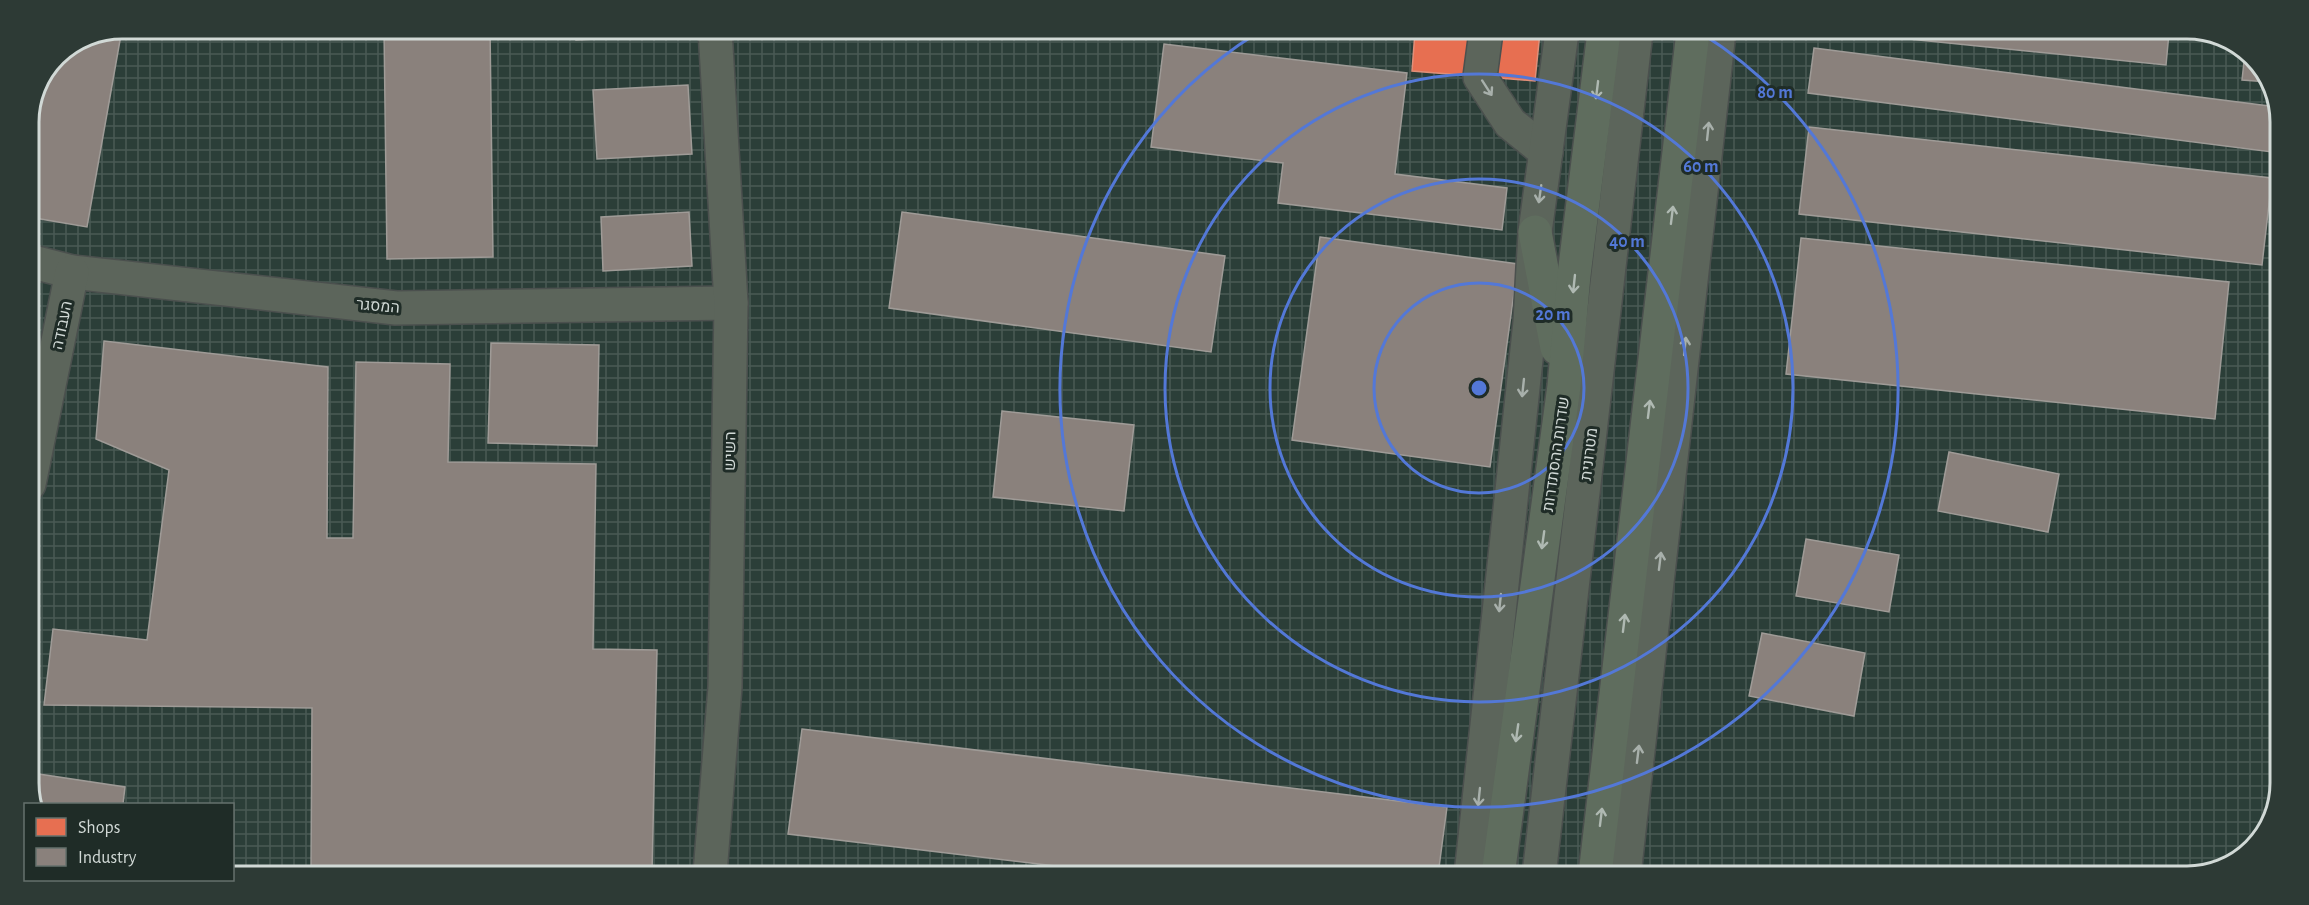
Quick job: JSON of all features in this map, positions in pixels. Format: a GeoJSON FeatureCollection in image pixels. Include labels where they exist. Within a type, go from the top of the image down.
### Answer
{"type":"FeatureCollection","features":[{"type":"Feature","properties":{"kind":"highway","name":"שדרות ההסתדרות"},"geometry":{"type":"LineString","coordinates":[[1499,866],[1564,386],[1574,275],[1603,39]]}},
{"type":"Feature","properties":{"kind":"highway"},"geometry":{"type":"LineString","coordinates":[[1596,866],[1692,39]]}},
{"type":"Feature","properties":{"kind":"highway"},"geometry":{"type":"LineString","coordinates":[[1535,232],[1564,386]]}},
{"type":"Feature","properties":{"kind":"street","name":"השיש"},"geometry":{"type":"LineString","coordinates":[[711,866],[725,687],[731,303],[716,39]]}},
{"type":"Feature","properties":{"kind":"street"},"geometry":{"type":"LineString","coordinates":[[1485,39],[1480,77],[1510,123],[1546,152]]}},
{"type":"Feature","properties":{"kind":"street"},"geometry":{"type":"LineString","coordinates":[[1472,866],[1530,322],[1535,232],[1561,39]]}},
{"type":"Feature","properties":{"kind":"street","name":"מטרונית"},"geometry":{"type":"LineString","coordinates":[[1540,866],[1635,39]]}},
{"type":"Feature","properties":{"kind":"street"},"geometry":{"type":"LineString","coordinates":[[1625,866],[1718,39]]}},
{"type":"Feature","properties":{"kind":"street","name":"המסגר"},"geometry":{"type":"LineString","coordinates":[[39,264],[72,272],[396,308],[731,303]]}},
{"type":"Feature","properties":{"kind":"street","name":"העבודה"},"geometry":{"type":"LineString","coordinates":[[39,435],[72,272]]}},
{"type":"Feature","properties":{"kind":"street"},"geometry":{"type":"LineString","coordinates":[[1642,472],[1677,418]]}},
{"type":"Feature","properties":{"kind":"shaded area"},"geometry":{"type":"Polygon","coordinates":[[[122,39],[2187,39],[2214,43],[2238,56],[2253,71],[2264,90],[2270,116],[2270,783],[2266,810],[2253,834],[2238,849],[2214,862],[2187,866],[234,866],[234,803],[42,803],[39,789],[39,122],[45,90],[53,76],[63,63],[90,45],[122,39]]]}},
{"type":"Feature","properties":{"kind":"building: Shops"},"geometry":{"type":"Polygon","coordinates":[[[1414,39],[1539,39],[1535,81],[1412,71],[1414,39]]]}},
{"type":"Feature","properties":{"kind":"building: Industry"},"geometry":{"type":"Polygon","coordinates":[[[120,39],[87,227],[39,219],[41,106],[45,90],[63,63],[90,45],[120,39]]]}},
{"type":"Feature","properties":{"kind":"building: Industry"},"geometry":{"type":"Polygon","coordinates":[[[384,39],[490,39],[493,257],[387,259],[384,39]]]}},
{"type":"Feature","properties":{"kind":"building: Industry"},"geometry":{"type":"Polygon","coordinates":[[[1909,39],[2168,39],[2166,65],[1909,39]]]}},
{"type":"Feature","properties":{"kind":"building: Industry"},"geometry":{"type":"Polygon","coordinates":[[[1164,44],[1407,73],[1395,174],[1507,188],[1502,230],[1278,203],[1283,163],[1151,147],[1164,44]]]}},
{"type":"Feature","properties":{"kind":"building: Industry"},"geometry":{"type":"Polygon","coordinates":[[[1814,48],[2268,106],[2270,152],[1808,93],[1814,48]]]}},
{"type":"Feature","properties":{"kind":"building: Industry"},"geometry":{"type":"Polygon","coordinates":[[[2244,61],[2260,81],[2242,80],[2244,61]]]}},
{"type":"Feature","properties":{"kind":"building: Industry"},"geometry":{"type":"Polygon","coordinates":[[[688,85],[692,154],[597,159],[593,90],[688,85]]]}},
{"type":"Feature","properties":{"kind":"building: Industry"},"geometry":{"type":"Polygon","coordinates":[[[1809,127],[2270,178],[2262,265],[1799,214],[1809,127]]]}},
{"type":"Feature","properties":{"kind":"building: Industry"},"geometry":{"type":"Polygon","coordinates":[[[689,212],[692,266],[603,271],[601,217],[689,212]]]}},
{"type":"Feature","properties":{"kind":"building: Industry"},"geometry":{"type":"Polygon","coordinates":[[[902,212],[1225,256],[1211,352],[889,308],[902,212]]]}},
{"type":"Feature","properties":{"kind":"building: Industry"},"geometry":{"type":"Polygon","coordinates":[[[1320,237],[1518,264],[1490,467],[1292,440],[1320,237]]]}},
{"type":"Feature","properties":{"kind":"building: Industry"},"geometry":{"type":"Polygon","coordinates":[[[1801,238],[2229,282],[2215,419],[1786,374],[1801,238]]]}},
{"type":"Feature","properties":{"kind":"building: Industry"},"geometry":{"type":"Polygon","coordinates":[[[104,341],[328,367],[327,538],[353,538],[356,362],[450,364],[448,462],[596,464],[593,649],[657,650],[652,866],[311,866],[312,708],[44,705],[53,629],[147,640],[169,470],[96,439],[104,341]]]}},
{"type":"Feature","properties":{"kind":"building: Industry"},"geometry":{"type":"Polygon","coordinates":[[[491,343],[599,345],[597,446],[488,443],[491,343]]]}},
{"type":"Feature","properties":{"kind":"building: Industry"},"geometry":{"type":"Polygon","coordinates":[[[1002,411],[1134,425],[1124,511],[993,497],[1002,411]]]}},
{"type":"Feature","properties":{"kind":"building: Industry"},"geometry":{"type":"Polygon","coordinates":[[[1949,452],[2059,474],[2048,532],[1938,511],[1949,452]]]}},
{"type":"Feature","properties":{"kind":"building: Industry"},"geometry":{"type":"Polygon","coordinates":[[[1806,539],[1899,555],[1889,612],[1796,596],[1806,539]]]}},
{"type":"Feature","properties":{"kind":"building: Industry"},"geometry":{"type":"Polygon","coordinates":[[[1762,633],[1865,653],[1854,716],[1749,696],[1762,633]]]}},
{"type":"Feature","properties":{"kind":"building: Industry"},"geometry":{"type":"Polygon","coordinates":[[[802,729],[1447,807],[1439,866],[1055,866],[788,834],[802,729]]]}},
{"type":"Feature","properties":{"kind":"building: Industry"},"geometry":{"type":"Polygon","coordinates":[[[39,774],[125,787],[123,803],[42,803],[39,774]]]}}]}
